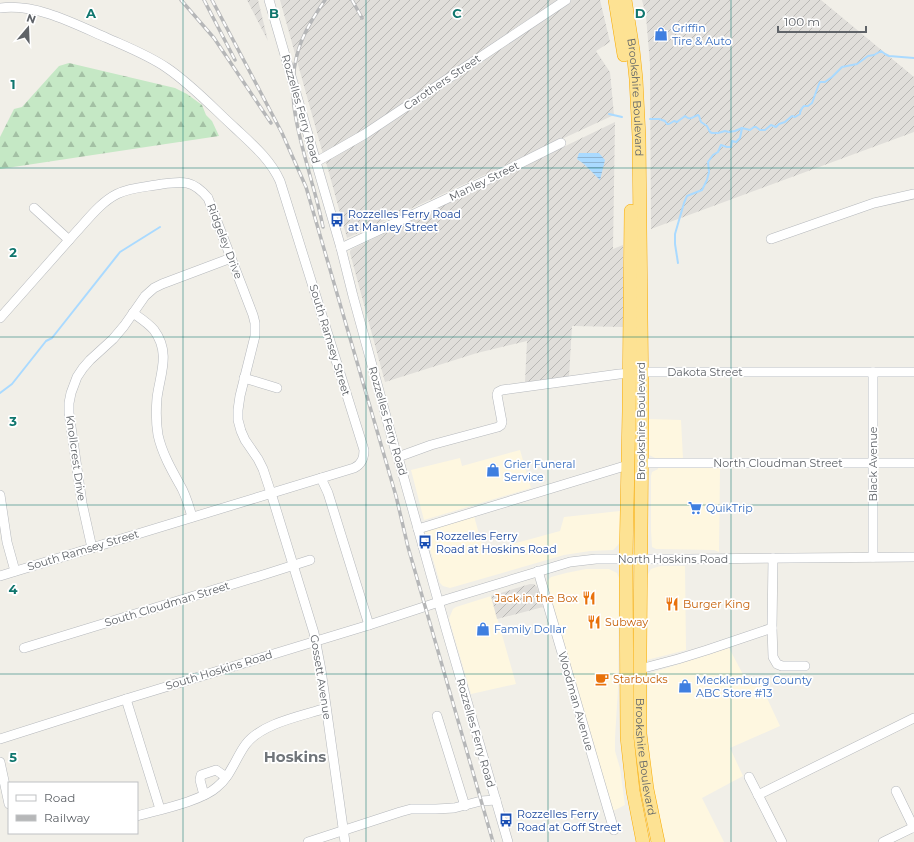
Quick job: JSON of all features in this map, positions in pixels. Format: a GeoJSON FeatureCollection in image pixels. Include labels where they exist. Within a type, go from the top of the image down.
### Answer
{"type":"FeatureCollection","features":[{"type":"Feature","properties":{"kind":"highway","name":"Brookshire Boulevard"},"geometry":{"type":"LineString","coordinates":[[615,0],[624,54],[630,107],[636,373],[642,463],[640,734],[647,789],[658,842]]}},
{"type":"Feature","properties":{"kind":"highway","name":"Brookshire Boulevard"},"geometry":{"type":"LineString","coordinates":[[624,0],[633,50],[638,116],[636,373],[628,465],[626,559],[627,737],[638,819],[643,842]]}},
{"type":"Feature","properties":{"kind":"highway"},"geometry":{"type":"LineString","coordinates":[[632,779],[651,842]]}},
{"type":"Feature","properties":{"kind":"street","name":"Rozzelles Ferry Road"},"geometry":{"type":"LineString","coordinates":[[269,0],[341,248],[438,602],[508,842]]}},
{"type":"Feature","properties":{"kind":"street","name":"Carothers Street"},"geometry":{"type":"LineString","coordinates":[[316,162],[365,134],[566,0]]}},
{"type":"Feature","properties":{"kind":"street","name":"South Ramsey Street"},"geometry":{"type":"LineString","coordinates":[[0,8],[22,8],[53,16],[73,23],[150,58],[189,85],[271,165],[280,181],[364,450],[362,461],[356,466],[0,576]]}},
{"type":"Feature","properties":{"kind":"street","name":"Manley Street"},"geometry":{"type":"LineString","coordinates":[[341,248],[487,180],[561,143]]}},
{"type":"Feature","properties":{"kind":"street","name":"Ridgeley Drive"},"geometry":{"type":"LineString","coordinates":[[0,318],[3,307],[104,202],[117,194],[132,189],[178,182],[197,188],[208,198],[255,323],[255,336],[238,406],[238,420],[245,440],[263,469],[271,493]]}},
{"type":"Feature","properties":{"kind":"street"},"geometry":{"type":"LineString","coordinates":[[771,239],[874,203],[914,194]]}},
{"type":"Feature","properties":{"kind":"street"},"geometry":{"type":"LineString","coordinates":[[34,208],[69,240]]}},
{"type":"Feature","properties":{"kind":"street","name":"Knollcrest Drive"},"geometry":{"type":"LineString","coordinates":[[92,548],[82,504],[69,414],[69,402],[77,377],[83,368],[114,339],[145,296],[154,288],[231,258]]}},
{"type":"Feature","properties":{"kind":"street"},"geometry":{"type":"LineString","coordinates":[[133,312],[152,328],[162,347],[163,362],[157,398],[156,415],[158,435],[164,454],[186,498],[192,517]]}},
{"type":"Feature","properties":{"kind":"street","name":"Black Avenue"},"geometry":{"type":"LineString","coordinates":[[873,372],[873,557]]}},
{"type":"Feature","properties":{"kind":"street","name":"Dakota Street"},"geometry":{"type":"LineString","coordinates":[[398,456],[431,445],[498,427],[502,422],[497,395],[498,392],[509,389],[636,373],[914,372]]}},
{"type":"Feature","properties":{"kind":"street"},"geometry":{"type":"LineString","coordinates":[[244,378],[277,388]]}},
{"type":"Feature","properties":{"kind":"street","name":"North Cloudman Street"},"geometry":{"type":"LineString","coordinates":[[642,463],[914,463]]}},
{"type":"Feature","properties":{"kind":"street"},"geometry":{"type":"LineString","coordinates":[[418,529],[628,465]]}},
{"type":"Feature","properties":{"kind":"street"},"geometry":{"type":"LineString","coordinates":[[321,478],[328,493],[369,625]]}},
{"type":"Feature","properties":{"kind":"street","name":"Gossett Avenue"},"geometry":{"type":"LineString","coordinates":[[271,493],[316,640],[345,842]]}},
{"type":"Feature","properties":{"kind":"street"},"geometry":{"type":"LineString","coordinates":[[0,496],[7,542],[14,571]]}},
{"type":"Feature","properties":{"kind":"street","name":"North Hoskins Road"},"geometry":{"type":"LineString","coordinates":[[438,602],[570,562],[589,559],[914,557]]}},
{"type":"Feature","properties":{"kind":"street"},"geometry":{"type":"LineString","coordinates":[[773,558],[773,658],[780,666],[805,666]]}},
{"type":"Feature","properties":{"kind":"street","name":"South Cloudman Street"},"geometry":{"type":"LineString","coordinates":[[24,648],[310,560]]}},
{"type":"Feature","properties":{"kind":"street","name":"Woodman Avenue"},"geometry":{"type":"LineString","coordinates":[[538,572],[614,830]]}},
{"type":"Feature","properties":{"kind":"street","name":"South Hoskins Road"},"geometry":{"type":"LineString","coordinates":[[0,739],[316,640],[369,625],[438,602]]}},
{"type":"Feature","properties":{"kind":"street"},"geometry":{"type":"LineString","coordinates":[[640,669],[707,650],[772,628]]}},
{"type":"Feature","properties":{"kind":"street"},"geometry":{"type":"LineString","coordinates":[[126,699],[160,809]]}},
{"type":"Feature","properties":{"kind":"street"},"geometry":{"type":"LineString","coordinates":[[138,816],[204,795],[217,787],[226,777],[246,744],[255,734],[286,720],[326,708]]}},
{"type":"Feature","properties":{"kind":"street"},"geometry":{"type":"LineString","coordinates":[[437,716],[465,806]]}},
{"type":"Feature","properties":{"kind":"street"},"geometry":{"type":"LineString","coordinates":[[758,795],[914,718]]}},
{"type":"Feature","properties":{"kind":"street"},"geometry":{"type":"LineString","coordinates":[[0,762],[8,799]]}},
{"type":"Feature","properties":{"kind":"street"},"geometry":{"type":"LineString","coordinates":[[204,795],[200,780],[201,775],[216,770],[226,777]]}},
{"type":"Feature","properties":{"kind":"street"},"geometry":{"type":"LineString","coordinates":[[749,777],[782,842]]}},
{"type":"Feature","properties":{"kind":"street"},"geometry":{"type":"LineString","coordinates":[[883,842],[914,827],[896,791]]}},
{"type":"Feature","properties":{"kind":"street"},"geometry":{"type":"LineString","coordinates":[[308,842],[411,809],[436,809],[465,806],[481,801],[496,800]]}},
{"type":"Feature","properties":{"kind":"shaded area"},"geometry":{"type":"Polygon","coordinates":[[[247,0],[258,0],[268,41],[247,0]]]}},
{"type":"Feature","properties":{"kind":"shaded area"},"geometry":{"type":"Polygon","coordinates":[[[280,0],[558,0],[489,45],[441,79],[349,139],[323,154],[280,0]]]}},
{"type":"Feature","properties":{"kind":"shaded area"},"geometry":{"type":"Polygon","coordinates":[[[571,0],[600,0],[610,42],[596,51],[610,72],[614,115],[347,238],[326,162],[571,0]]]}},
{"type":"Feature","properties":{"kind":"shaded area"},"geometry":{"type":"Polygon","coordinates":[[[642,0],[821,0],[914,77],[914,132],[651,229],[650,64],[646,16],[642,0]]]}},
{"type":"Feature","properties":{"kind":"shaded area"},"geometry":{"type":"Polygon","coordinates":[[[615,122],[613,249],[623,245],[623,327],[572,326],[569,377],[525,382],[527,341],[477,353],[385,382],[350,251],[615,122]]]}},
{"type":"Feature","properties":{"kind":"shaded area"},"geometry":{"type":"Polygon","coordinates":[[[648,419],[681,420],[683,459],[655,458],[649,455],[648,419]]]}},
{"type":"Feature","properties":{"kind":"shaded area"},"geometry":{"type":"Polygon","coordinates":[[[520,450],[531,488],[424,520],[411,470],[460,458],[462,466],[520,450]]]}},
{"type":"Feature","properties":{"kind":"shaded area"},"geometry":{"type":"Polygon","coordinates":[[[658,468],[720,468],[719,552],[714,550],[656,549],[652,547],[651,476],[652,472],[658,468]]]}},
{"type":"Feature","properties":{"kind":"shaded area"},"geometry":{"type":"Polygon","coordinates":[[[620,511],[620,542],[613,550],[590,551],[564,555],[450,588],[443,586],[440,583],[425,532],[474,516],[484,552],[560,531],[564,517],[620,511]]]}},
{"type":"Feature","properties":{"kind":"shaded area"},"geometry":{"type":"Polygon","coordinates":[[[661,566],[685,566],[686,650],[647,660],[647,578],[651,569],[661,566]]]}},
{"type":"Feature","properties":{"kind":"shaded area"},"geometry":{"type":"Polygon","coordinates":[[[586,569],[609,569],[617,573],[619,578],[618,689],[615,751],[620,768],[625,805],[613,811],[546,583],[551,577],[586,569]]]}},
{"type":"Feature","properties":{"kind":"shaded area"},"geometry":{"type":"Polygon","coordinates":[[[534,584],[537,587],[543,607],[497,619],[491,596],[534,584]]]}},
{"type":"Feature","properties":{"kind":"shaded area"},"geometry":{"type":"Polygon","coordinates":[[[491,596],[516,684],[471,694],[449,619],[453,609],[456,607],[491,596]]]}},
{"type":"Feature","properties":{"kind":"shaded area"},"geometry":{"type":"Polygon","coordinates":[[[729,648],[747,682],[758,679],[780,726],[730,748],[743,776],[702,798],[724,842],[666,842],[659,819],[651,777],[647,721],[648,674],[729,648]]]}},
{"type":"Feature","properties":{"kind":"green space"},"geometry":{"type":"Polygon","coordinates":[[[69,63],[175,88],[187,94],[202,105],[206,115],[212,121],[219,136],[0,169],[0,137],[14,109],[22,107],[59,66],[69,63]]]}},
{"type":"Feature","properties":{"kind":"water"},"geometry":{"type":"Polygon","coordinates":[[[579,153],[599,153],[605,160],[600,180],[577,159],[579,153]]]}},
{"type":"Feature","properties":{"kind":"waterway"},"geometry":{"type":"LineString","coordinates":[[650,119],[659,119],[669,124],[674,121],[677,122],[685,116],[690,118],[698,115],[701,122],[707,126],[712,133],[725,131],[729,132],[742,128],[750,130],[754,127],[760,130],[765,130],[771,125],[776,127],[792,116],[795,117],[800,114],[804,106],[808,106],[812,103],[820,82],[825,82],[842,67],[857,64],[868,56],[874,55],[881,51],[889,56],[914,58]]}},
{"type":"Feature","properties":{"kind":"waterway"},"geometry":{"type":"LineString","coordinates":[[609,114],[622,117]]}},
{"type":"Feature","properties":{"kind":"waterway"},"geometry":{"type":"LineString","coordinates":[[678,263],[675,234],[687,196],[702,190],[709,172],[708,162],[713,155],[718,152],[721,145],[731,147],[732,141],[736,142],[740,138],[742,128]]}},
{"type":"Feature","properties":{"kind":"waterway"},"geometry":{"type":"LineString","coordinates":[[0,393],[12,384],[46,341],[52,338],[120,252],[160,227]]}},
{"type":"Feature","properties":{"kind":"railway"},"geometry":{"type":"LineString","coordinates":[[181,0],[214,38],[271,123]]}},
{"type":"Feature","properties":{"kind":"railway"},"geometry":{"type":"LineString","coordinates":[[204,0],[235,60]]}},
{"type":"Feature","properties":{"kind":"railway"},"geometry":{"type":"LineString","coordinates":[[212,0],[282,133],[306,187],[396,496],[408,547],[493,842]]}},
{"type":"Feature","properties":{"kind":"railway"},"geometry":{"type":"LineString","coordinates":[[323,227],[295,116],[293,82],[295,65],[301,41],[310,23],[325,0]]}},
{"type":"Feature","properties":{"kind":"railway"},"geometry":{"type":"LineString","coordinates":[[352,0],[362,18]]}},
{"type":"Feature","properties":{"kind":"place","name":"Griffin Tire & Auto"},"geometry":{"type":"Point","coordinates":[661,34]}},
{"type":"Feature","properties":{"kind":"place","name":"Rozzelles Ferry Road at Manley Street"},"geometry":{"type":"Point","coordinates":[337,220]}},
{"type":"Feature","properties":{"kind":"place","name":"Grier Funeral Service"},"geometry":{"type":"Point","coordinates":[493,470]}},
{"type":"Feature","properties":{"kind":"place","name":"QuikTrip"},"geometry":{"type":"Point","coordinates":[695,508]}},
{"type":"Feature","properties":{"kind":"place","name":"Rozzelles Ferry Road at Hoskins Road"},"geometry":{"type":"Point","coordinates":[425,542]}},
{"type":"Feature","properties":{"kind":"place","name":"Jack in the Box"},"geometry":{"type":"Point","coordinates":[589,598]}},
{"type":"Feature","properties":{"kind":"place","name":"Burger King"},"geometry":{"type":"Point","coordinates":[672,604]}},
{"type":"Feature","properties":{"kind":"place","name":"Subway"},"geometry":{"type":"Point","coordinates":[594,622]}},
{"type":"Feature","properties":{"kind":"place","name":"Family Dollar"},"geometry":{"type":"Point","coordinates":[483,629]}},
{"type":"Feature","properties":{"kind":"place","name":"Starbucks"},"geometry":{"type":"Point","coordinates":[602,679]}},
{"type":"Feature","properties":{"kind":"place","name":"Mecklenburg County ABC Store #13"},"geometry":{"type":"Point","coordinates":[685,686]}},
{"type":"Feature","properties":{"kind":"place","name":"Rozzelles Ferry Road at Goff Street"},"geometry":{"type":"Point","coordinates":[506,820]}},
{"type":"Feature","properties":{"kind":"district","name":"Hoskins"},"geometry":{"type":"Point","coordinates":[295,757]}}]}
